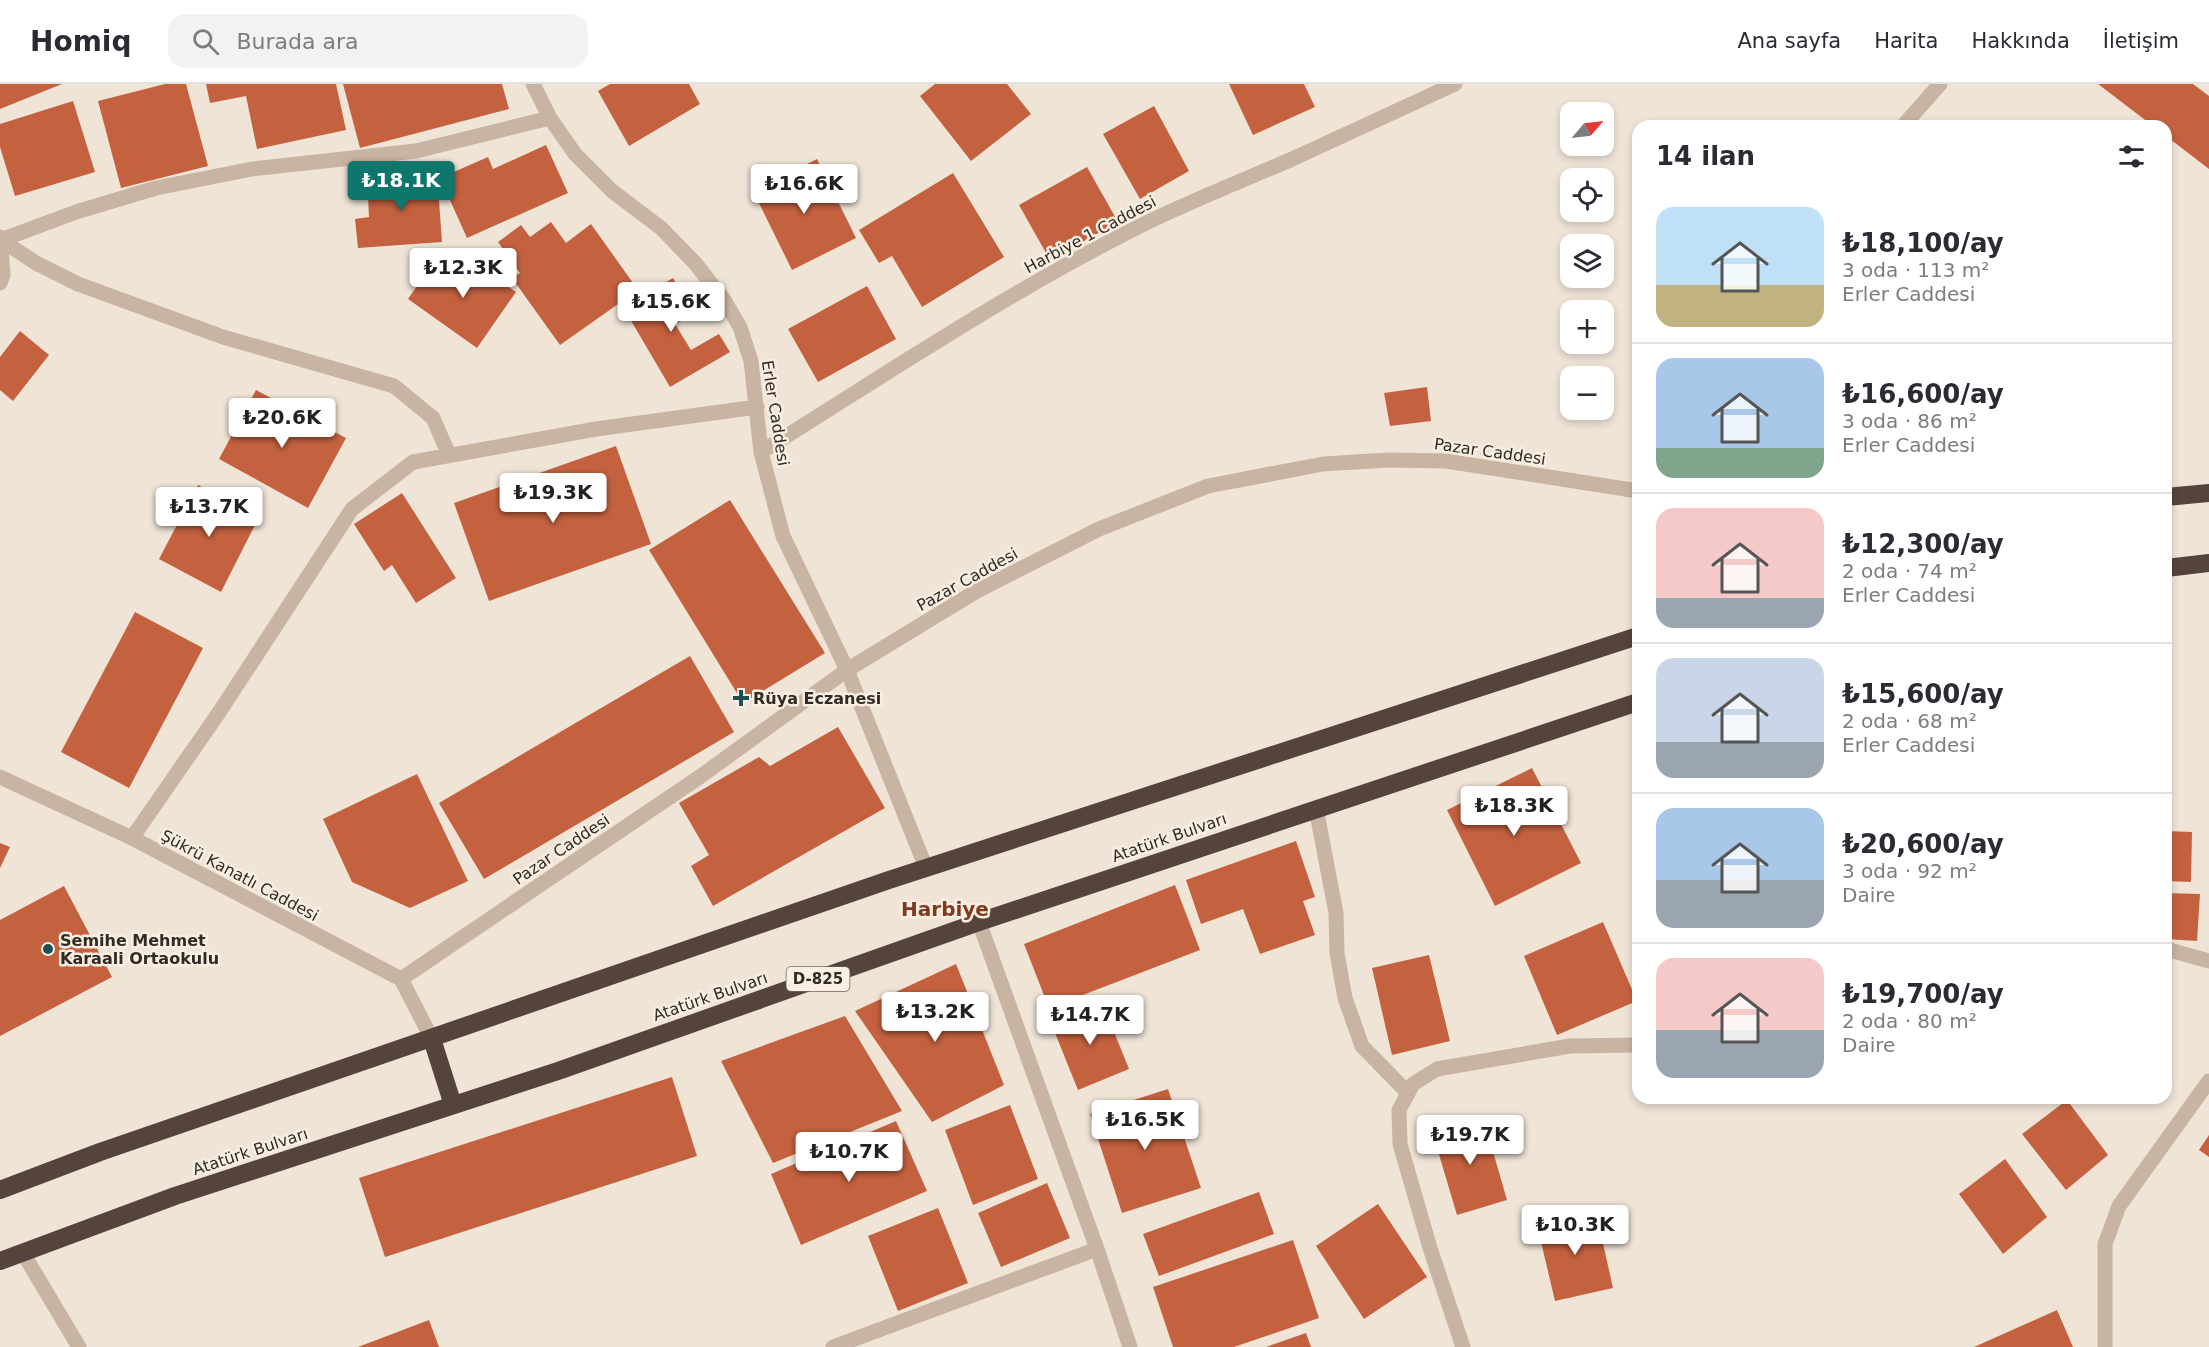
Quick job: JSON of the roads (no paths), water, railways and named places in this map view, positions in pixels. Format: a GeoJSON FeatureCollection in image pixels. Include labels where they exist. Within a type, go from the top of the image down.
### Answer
{"type":"FeatureCollection","features":[{"type":"Feature","properties":{"kind":"highway"},"geometry":{"type":"LineString","coordinates":[[2172,496],[2209,493]]}},
{"type":"Feature","properties":{"kind":"highway"},"geometry":{"type":"LineString","coordinates":[[2172,567],[2209,564]]}},
{"type":"Feature","properties":{"kind":"highway"},"geometry":{"type":"LineString","coordinates":[[0,1190],[100,1152],[926,868],[1632,638]]}},
{"type":"Feature","properties":{"kind":"highway","name":"Atatürk Bulvarı"},"geometry":{"type":"LineString","coordinates":[[0,1261],[176,1196],[558,1071],[979,922],[1632,704]]}},
{"type":"Feature","properties":{"kind":"highway"},"geometry":{"type":"LineString","coordinates":[[432,1039],[453,1105]]}},
{"type":"Feature","properties":{"kind":"street","name":"Erler Caddesi"},"geometry":{"type":"LineString","coordinates":[[533,84],[550,118],[575,154],[612,191],[661,228],[695,264],[724,300],[740,327],[751,360],[761,452],[783,536],[848,670],[926,868]]}},
{"type":"Feature","properties":{"kind":"street","name":"Harbiye 1 Caddesi"},"geometry":{"type":"LineString","coordinates":[[761,452],[1074,261],[1174,209],[1455,84]]}},
{"type":"Feature","properties":{"kind":"street"},"geometry":{"type":"LineString","coordinates":[[1908,120],[1940,84]]}},
{"type":"Feature","properties":{"kind":"street"},"geometry":{"type":"LineString","coordinates":[[0,238],[156,188],[252,168],[416,151],[550,118]]}},
{"type":"Feature","properties":{"kind":"street"},"geometry":{"type":"LineString","coordinates":[[0,238],[3,274],[0,283]]}},
{"type":"Feature","properties":{"kind":"street"},"geometry":{"type":"LineString","coordinates":[[0,238],[36,263],[100,292],[223,337],[393,386],[433,418],[449,455]]}},
{"type":"Feature","properties":{"kind":"street"},"geometry":{"type":"LineString","coordinates":[[132,838],[220,711],[352,509],[413,462],[596,429],[757,407]]}},
{"type":"Feature","properties":{"kind":"street","name":"Pazar Caddesi"},"geometry":{"type":"LineString","coordinates":[[401,979],[701,776],[848,670],[975,592],[1099,529],[1208,486],[1323,464],[1399,460],[1446,461],[1632,490]]}},
{"type":"Feature","properties":{"kind":"street","name":"Şükrü Kanatlı Caddesi"},"geometry":{"type":"LineString","coordinates":[[0,777],[132,838],[401,979]]}},
{"type":"Feature","properties":{"kind":"street"},"geometry":{"type":"LineString","coordinates":[[1316,808],[1336,913],[1337,952],[1345,998],[1362,1046],[1408,1093]]}},
{"type":"Feature","properties":{"kind":"street"},"geometry":{"type":"LineString","coordinates":[[979,922],[1130,1347]]}},
{"type":"Feature","properties":{"kind":"street"},"geometry":{"type":"LineString","coordinates":[[2172,951],[2209,961]]}},
{"type":"Feature","properties":{"kind":"street"},"geometry":{"type":"LineString","coordinates":[[401,979],[432,1039]]}},
{"type":"Feature","properties":{"kind":"street"},"geometry":{"type":"LineString","coordinates":[[1463,1347],[1430,1248],[1400,1144],[1399,1110],[1413,1084],[1437,1069],[1570,1046],[1632,1045]]}},
{"type":"Feature","properties":{"kind":"street"},"geometry":{"type":"LineString","coordinates":[[2105,1347],[2105,1244],[2119,1206],[2209,1081]]}},
{"type":"Feature","properties":{"kind":"street"},"geometry":{"type":"LineString","coordinates":[[833,1347],[1097,1249]]}},
{"type":"Feature","properties":{"kind":"street"},"geometry":{"type":"LineString","coordinates":[[23,1253],[79,1347]]}},
{"type":"Feature","properties":{"kind":"place","name":"Rüya Eczanesi"},"geometry":{"type":"Point","coordinates":[741,698]}},
{"type":"Feature","properties":{"kind":"place","name":"Semihe Mehmet Karaali Ortaokulu"},"geometry":{"type":"Point","coordinates":[48,949]}},
{"type":"Feature","properties":{"kind":"district","name":"Harbiye"},"geometry":{"type":"Point","coordinates":[945,909]}}]}
